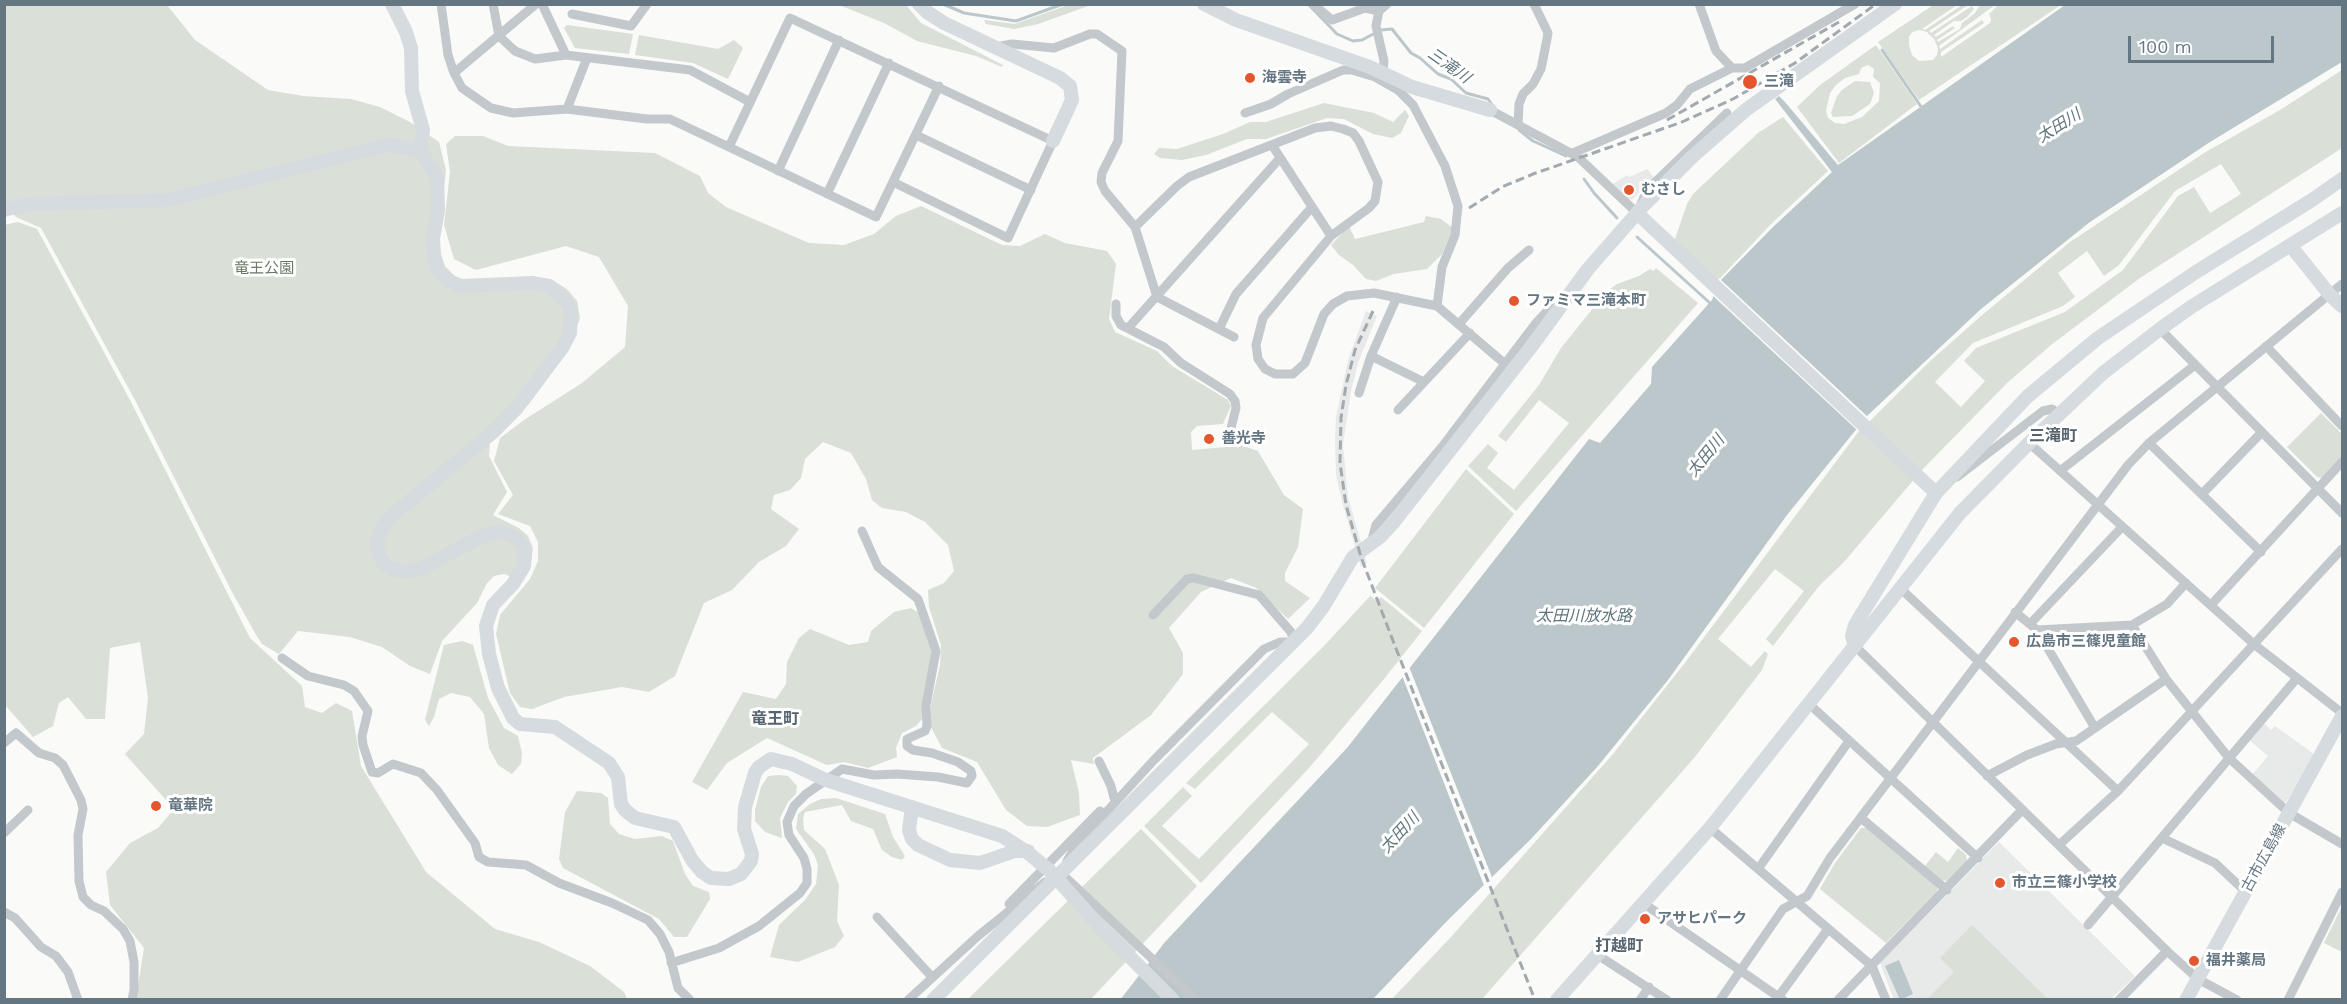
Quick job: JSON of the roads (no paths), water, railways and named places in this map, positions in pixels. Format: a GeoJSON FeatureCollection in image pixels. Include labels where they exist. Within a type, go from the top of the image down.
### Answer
{"type":"FeatureCollection","features":[{"type":"Feature","properties":{"kind":"street"},"geometry":{"type":"LineString","coordinates":[[392,4],[411,48],[412,91],[423,130],[420,150],[437,178],[438,210],[433,239],[438,270],[447,280],[460,286],[532,283],[549,286],[565,300],[571,310],[572,322],[570,333],[562,348],[516,410],[493,432],[390,517],[382,528],[377,542],[383,563],[392,569],[406,572],[420,569],[488,534],[505,532],[516,538],[522,544],[525,554],[524,566],[513,584],[494,605],[486,626],[489,654],[498,688],[513,718],[520,724],[555,727],[609,763],[618,777],[621,804],[625,810],[635,818],[674,827],[679,832],[693,860],[702,872],[711,878],[729,879],[741,874],[751,861],[752,854],[743,820],[751,783],[764,762],[778,759],[826,780],[1002,837],[1027,852],[1050,871],[1103,930],[1173,999]]}},
{"type":"Feature","properties":{"kind":"street"},"geometry":{"type":"LineString","coordinates":[[441,4],[448,55],[454,73],[462,88],[491,108],[513,113],[567,108],[670,120],[876,217],[939,86]]}},
{"type":"Feature","properties":{"kind":"street"},"geometry":{"type":"LineString","coordinates":[[493,4],[499,36],[515,51],[535,59],[566,55],[690,70],[750,102]]}},
{"type":"Feature","properties":{"kind":"street"},"geometry":{"type":"LineString","coordinates":[[454,73],[536,4]]}},
{"type":"Feature","properties":{"kind":"street"},"geometry":{"type":"LineString","coordinates":[[542,4],[566,55]]}},
{"type":"Feature","properties":{"kind":"street"},"geometry":{"type":"LineString","coordinates":[[572,14],[631,26],[647,4]]}},
{"type":"Feature","properties":{"kind":"street"},"geometry":{"type":"LineString","coordinates":[[893,182],[1008,238],[1072,100],[1070,86],[1060,78],[935,18],[919,4]]}},
{"type":"Feature","properties":{"kind":"street"},"geometry":{"type":"LineString","coordinates":[[1204,4],[1236,20],[1383,73],[1400,86],[1413,105],[1445,166],[1458,206],[1455,235],[1442,267],[1437,306]]}},
{"type":"Feature","properties":{"kind":"street"},"geometry":{"type":"LineString","coordinates":[[1313,4],[1332,20],[1365,8],[1383,8],[1376,26],[1384,61],[1383,73]]}},
{"type":"Feature","properties":{"kind":"street"},"geometry":{"type":"LineString","coordinates":[[1518,125],[1522,94],[1533,84],[1541,69],[1547,39],[1544,23],[1534,4]]}},
{"type":"Feature","properties":{"kind":"street"},"geometry":{"type":"LineString","coordinates":[[1699,4],[1716,51],[1732,68]]}},
{"type":"Feature","properties":{"kind":"street"},"geometry":{"type":"LineString","coordinates":[[1472,415],[1531,347],[1558,308],[1693,156],[1747,109],[1895,4]]}},
{"type":"Feature","properties":{"kind":"street"},"geometry":{"type":"LineString","coordinates":[[1573,153],[1666,113],[1677,105],[1690,89],[1732,68],[1745,68],[1853,5]]}},
{"type":"Feature","properties":{"kind":"street"},"geometry":{"type":"LineString","coordinates":[[729,147],[790,18],[1053,141]]}},
{"type":"Feature","properties":{"kind":"street"},"geometry":{"type":"LineString","coordinates":[[996,47],[1012,44],[1054,48],[1090,34],[1098,34],[1122,51],[1118,141],[1102,173],[1101,182],[1105,191],[1135,227],[1157,297],[1234,337]]}},
{"type":"Feature","properties":{"kind":"street"},"geometry":{"type":"LineString","coordinates":[[778,171],[839,40]]}},
{"type":"Feature","properties":{"kind":"street"},"geometry":{"type":"LineString","coordinates":[[567,108],[587,58]]}},
{"type":"Feature","properties":{"kind":"street"},"geometry":{"type":"LineString","coordinates":[[827,194],[889,63]]}},
{"type":"Feature","properties":{"kind":"street"},"geometry":{"type":"LineString","coordinates":[[1245,113],[1271,104],[1343,70],[1352,70],[1400,86],[1490,110],[1573,153],[1932,490]]}},
{"type":"Feature","properties":{"kind":"street"},"geometry":{"type":"LineString","coordinates":[[1641,216],[1647,190],[1727,113]]}},
{"type":"Feature","properties":{"kind":"street"},"geometry":{"type":"LineString","coordinates":[[1135,227],[1189,177],[1315,128],[1330,126],[1353,133],[1378,182],[1377,194],[1369,208],[1331,236],[1263,318],[1256,345],[1258,359],[1265,369],[1275,374],[1286,375],[1298,371],[1305,363],[1324,314],[1333,304],[1347,296],[1374,293],[1437,306],[1504,363]]}},
{"type":"Feature","properties":{"kind":"street"},"geometry":{"type":"LineString","coordinates":[[916,135],[1031,190]]}},
{"type":"Feature","properties":{"kind":"street"},"geometry":{"type":"LineString","coordinates":[[1272,145],[1331,236]]}},
{"type":"Feature","properties":{"kind":"street"},"geometry":{"type":"LineString","coordinates":[[4,210],[30,204],[168,200],[378,147],[403,146],[420,150]]}},
{"type":"Feature","properties":{"kind":"street"},"geometry":{"type":"LineString","coordinates":[[1129,327],[1280,158]]}},
{"type":"Feature","properties":{"kind":"street"},"geometry":{"type":"LineString","coordinates":[[2237,999],[2198,979],[2167,951],[1855,646],[1852,636],[1855,625],[1932,490],[2028,396],[2070,360],[2196,272],[2312,200],[2343,178]]}},
{"type":"Feature","properties":{"kind":"street"},"geometry":{"type":"LineString","coordinates":[[1219,329],[1236,294],[1312,207]]}},
{"type":"Feature","properties":{"kind":"street"},"geometry":{"type":"LineString","coordinates":[[1557,999],[1710,828],[1960,513],[2029,442],[2103,373],[2160,329],[2191,307],[2343,213]]}},
{"type":"Feature","properties":{"kind":"street"},"geometry":{"type":"LineString","coordinates":[[2290,245],[2330,295],[2343,306]]}},
{"type":"Feature","properties":{"kind":"street"},"geometry":{"type":"LineString","coordinates":[[1459,324],[1508,268],[1529,250]]}},
{"type":"Feature","properties":{"kind":"street"},"geometry":{"type":"LineString","coordinates":[[1720,999],[1783,909],[1807,896],[1830,858],[2128,465],[2149,443],[2343,284]]}},
{"type":"Feature","properties":{"kind":"street"},"geometry":{"type":"LineString","coordinates":[[1359,393],[1371,356],[1397,297]]}},
{"type":"Feature","properties":{"kind":"street"},"geometry":{"type":"LineString","coordinates":[[1116,304],[1116,316],[1121,325],[1129,327],[1164,347],[1181,363],[1230,394],[1235,401],[1236,408],[1231,428]]}},
{"type":"Feature","properties":{"kind":"street"},"geometry":{"type":"LineString","coordinates":[[908,999],[978,936],[1042,884],[1294,642],[1323,607],[1353,557],[1393,523],[1472,415],[1504,363],[1550,308],[1558,308]]}},
{"type":"Feature","properties":{"kind":"street"},"geometry":{"type":"LineString","coordinates":[[2160,329],[2343,513]]}},
{"type":"Feature","properties":{"kind":"street"},"geometry":{"type":"LineString","coordinates":[[1398,410],[1470,333]]}},
{"type":"Feature","properties":{"kind":"street"},"geometry":{"type":"LineString","coordinates":[[2266,346],[2343,426]]}},
{"type":"Feature","properties":{"kind":"street"},"geometry":{"type":"LineString","coordinates":[[1371,356],[1424,382]]}},
{"type":"Feature","properties":{"kind":"street"},"geometry":{"type":"LineString","coordinates":[[2060,471],[2195,365]]}},
{"type":"Feature","properties":{"kind":"street"},"geometry":{"type":"LineString","coordinates":[[1932,490],[2043,411],[2052,409],[2059,414]]}},
{"type":"Feature","properties":{"kind":"street"},"geometry":{"type":"LineString","coordinates":[[2202,494],[2262,432]]}},
{"type":"Feature","properties":{"kind":"street"},"geometry":{"type":"LineString","coordinates":[[2029,442],[2255,645],[2343,714]]}},
{"type":"Feature","properties":{"kind":"street"},"geometry":{"type":"LineString","coordinates":[[2149,443],[2260,552]]}},
{"type":"Feature","properties":{"kind":"street"},"geometry":{"type":"LineString","coordinates":[[2211,605],[2343,462]]}},
{"type":"Feature","properties":{"kind":"street"},"geometry":{"type":"LineString","coordinates":[[2033,627],[2122,527]]}},
{"type":"Feature","properties":{"kind":"street"},"geometry":{"type":"LineString","coordinates":[[671,963],[719,948],[759,926],[800,894],[807,883],[807,869],[804,858],[789,835],[787,822],[794,806],[842,769],[874,775],[938,777],[968,783],[972,776],[971,771],[957,762],[932,753],[913,750],[907,746],[907,739],[925,731],[927,726],[926,705],[936,651],[918,599],[878,567],[862,531]]}},
{"type":"Feature","properties":{"kind":"street"},"geometry":{"type":"LineString","coordinates":[[2059,846],[2118,791],[2343,549]]}},
{"type":"Feature","properties":{"kind":"street"},"geometry":{"type":"LineString","coordinates":[[1153,615],[1187,579],[1194,578],[1259,595],[1291,632],[1294,642]]}},
{"type":"Feature","properties":{"kind":"street"},"geometry":{"type":"LineString","coordinates":[[2033,627],[2132,625],[2167,604],[2186,583]]}},
{"type":"Feature","properties":{"kind":"street"},"geometry":{"type":"LineString","coordinates":[[1901,589],[2118,791]]}},
{"type":"Feature","properties":{"kind":"street"},"geometry":{"type":"LineString","coordinates":[[2015,612],[2033,627],[2095,728]]}},
{"type":"Feature","properties":{"kind":"street"},"geometry":{"type":"LineString","coordinates":[[2132,625],[2166,680],[2229,758],[2289,813],[2343,844]]}},
{"type":"Feature","properties":{"kind":"street"},"geometry":{"type":"LineString","coordinates":[[978,936],[1264,650],[1280,642],[1294,642]]}},
{"type":"Feature","properties":{"kind":"street"},"geometry":{"type":"LineString","coordinates":[[282,658],[308,676],[344,685],[354,691],[368,711],[362,736],[372,772],[378,773],[393,764],[421,773],[437,790],[475,843],[479,857],[488,862],[526,865],[559,883],[612,903],[648,920],[660,934],[669,952],[678,988],[690,999]]}},
{"type":"Feature","properties":{"kind":"street"},"geometry":{"type":"LineString","coordinates":[[2088,925],[2297,678]]}},
{"type":"Feature","properties":{"kind":"street"},"geometry":{"type":"LineString","coordinates":[[1987,777],[2027,755],[2076,741],[2166,680]]}},
{"type":"Feature","properties":{"kind":"street"},"geometry":{"type":"LineString","coordinates":[[1808,704],[1978,858]]}},
{"type":"Feature","properties":{"kind":"street","name":"古市広島線"},"geometry":{"type":"LineString","coordinates":[[2187,999],[2343,714]]}},
{"type":"Feature","properties":{"kind":"street"},"geometry":{"type":"LineString","coordinates":[[4,743],[16,733],[39,753],[55,758],[63,765],[81,800],[83,809],[78,835],[79,881],[82,897],[91,905],[104,911],[123,929],[130,941],[134,962],[132,999]]}},
{"type":"Feature","properties":{"kind":"street"},"geometry":{"type":"LineString","coordinates":[[1758,869],[1849,741]]}},
{"type":"Feature","properties":{"kind":"street"},"geometry":{"type":"LineString","coordinates":[[933,999],[1056,870],[1154,760]]}},
{"type":"Feature","properties":{"kind":"street"},"geometry":{"type":"LineString","coordinates":[[1099,761],[1114,798]]}},
{"type":"Feature","properties":{"kind":"street"},"geometry":{"type":"LineString","coordinates":[[912,807],[909,830],[912,838],[918,845],[950,860],[980,863],[1024,850],[1056,870],[1196,999]]}},
{"type":"Feature","properties":{"kind":"street"},"geometry":{"type":"LineString","coordinates":[[4,833],[28,810]]}},
{"type":"Feature","properties":{"kind":"street"},"geometry":{"type":"LineString","coordinates":[[1838,999],[1947,890],[2022,810]]}},
{"type":"Feature","properties":{"kind":"street"},"geometry":{"type":"LineString","coordinates":[[1861,818],[1947,890]]}},
{"type":"Feature","properties":{"kind":"street"},"geometry":{"type":"LineString","coordinates":[[1710,828],[1872,966],[1886,999]]}},
{"type":"Feature","properties":{"kind":"street"},"geometry":{"type":"LineString","coordinates":[[2162,838],[2215,863],[2246,892]]}},
{"type":"Feature","properties":{"kind":"street"},"geometry":{"type":"LineString","coordinates":[[2288,999],[2343,892]]}},
{"type":"Feature","properties":{"kind":"street"},"geometry":{"type":"LineString","coordinates":[[1643,903],[1781,998],[1828,929]]}},
{"type":"Feature","properties":{"kind":"street"},"geometry":{"type":"LineString","coordinates":[[4,912],[15,918],[41,946],[56,956],[69,972],[78,999]]}},
{"type":"Feature","properties":{"kind":"street"},"geometry":{"type":"LineString","coordinates":[[877,917],[932,977]]}},
{"type":"Feature","properties":{"kind":"street"},"geometry":{"type":"LineString","coordinates":[[2119,999],[2167,951]]}},
{"type":"Feature","properties":{"kind":"street"},"geometry":{"type":"LineString","coordinates":[[1596,954],[1667,999]]}},
{"type":"Feature","properties":{"kind":"street"},"geometry":{"type":"LineString","coordinates":[[1640,999],[1649,987]]}},
{"type":"Feature","properties":{"kind":"water","name":"太田川放水路"},"geometry":{"type":"Polygon","coordinates":[[[2065,5],[2342,5],[2342,62],[2210,142],[2090,222],[1981,309],[1867,416],[1787,515],[1668,680],[1598,766],[1531,839],[1447,921],[1373,999],[1120,1000],[1165,942],[1347,748],[1589,439],[1600,443],[1651,384],[1652,367],[1712,300],[1718,283],[1832,172],[1775,99],[1779,96],[1785,102],[1838,165],[2065,5]]]}},
{"type":"Feature","properties":{"kind":"water"},"geometry":{"type":"Polygon","coordinates":[[[1899,960],[1913,994],[1900,1000],[1885,966],[1899,960]]]}},
{"type":"Feature","properties":{"kind":"waterway"},"geometry":{"type":"LineString","coordinates":[[943,4],[964,13],[1016,21],[1063,4]]}},
{"type":"Feature","properties":{"kind":"waterway","name":"三滝川"},"geometry":{"type":"LineString","coordinates":[[1308,4],[1337,34],[1353,41],[1362,40],[1381,30],[1392,29],[1411,53],[1438,74],[1451,79],[1466,93],[1488,99],[1493,106]]}},
{"type":"Feature","properties":{"kind":"waterway"},"geometry":{"type":"LineString","coordinates":[[1882,50],[1922,108]]}},
{"type":"Feature","properties":{"kind":"waterway","name":"三滝川"},"geometry":{"type":"LineString","coordinates":[[1519,130],[1533,141],[1566,156]]}},
{"type":"Feature","properties":{"kind":"waterway","name":"三滝川"},"geometry":{"type":"LineString","coordinates":[[1584,179],[1617,218]]}},
{"type":"Feature","properties":{"kind":"waterway","name":"三滝川"},"geometry":{"type":"LineString","coordinates":[[1637,237],[1711,304]]}},
{"type":"Feature","properties":{"kind":"railway"},"geometry":{"type":"LineString","coordinates":[[1469,208],[1502,187],[1533,174],[1682,122],[1733,99],[1795,63],[1876,4]]}},
{"type":"Feature","properties":{"kind":"railway"},"geometry":{"type":"LineString","coordinates":[[1667,120],[1839,22]]}},
{"type":"Feature","properties":{"kind":"railway"},"geometry":{"type":"LineString","coordinates":[[1373,311],[1355,350],[1341,418],[1340,463],[1346,505],[1361,557],[1535,1000]]}},
{"type":"Feature","properties":{"kind":"place","name":"海雲寺"},"geometry":{"type":"Point","coordinates":[1250,78]}},
{"type":"Feature","properties":{"kind":"place","name":"三滝"},"geometry":{"type":"Point","coordinates":[1750,82]}},
{"type":"Feature","properties":{"kind":"place","name":"むさし"},"geometry":{"type":"Point","coordinates":[1629,190]}},
{"type":"Feature","properties":{"kind":"place","name":"ファミマ三滝本町"},"geometry":{"type":"Point","coordinates":[1514,301]}},
{"type":"Feature","properties":{"kind":"place","name":"善光寺"},"geometry":{"type":"Point","coordinates":[1209,439]}},
{"type":"Feature","properties":{"kind":"place","name":"広島市三篠児童館"},"geometry":{"type":"Point","coordinates":[2014,642]}},
{"type":"Feature","properties":{"kind":"place","name":"竜華院"},"geometry":{"type":"Point","coordinates":[156,806]}},
{"type":"Feature","properties":{"kind":"place","name":"市立三篠小学校"},"geometry":{"type":"Point","coordinates":[2000,883]}},
{"type":"Feature","properties":{"kind":"place","name":"アサヒパーク"},"geometry":{"type":"Point","coordinates":[1645,919]}},
{"type":"Feature","properties":{"kind":"place","name":"福井薬局"},"geometry":{"type":"Point","coordinates":[2194,961]}},
{"type":"Feature","properties":{"kind":"district","name":"三滝町"},"geometry":{"type":"Point","coordinates":[2053,436]}},
{"type":"Feature","properties":{"kind":"district","name":"竜王町"},"geometry":{"type":"Point","coordinates":[775,719]}},
{"type":"Feature","properties":{"kind":"district","name":"打越町"},"geometry":{"type":"Point","coordinates":[1619,946]}},
{"type":"Feature","properties":{"kind":"water label","name":"太田川"},"geometry":{"type":"Point","coordinates":[2059,126]}},
{"type":"Feature","properties":{"kind":"water label","name":"太田川"},"geometry":{"type":"Point","coordinates":[1706,456]}},
{"type":"Feature","properties":{"kind":"water label","name":"太田川"},"geometry":{"type":"Point","coordinates":[1400,833]}},
{"type":"Feature","properties":{"kind":"park label","name":"竜王公園"},"geometry":{"type":"Point","coordinates":[264,269]}}]}
